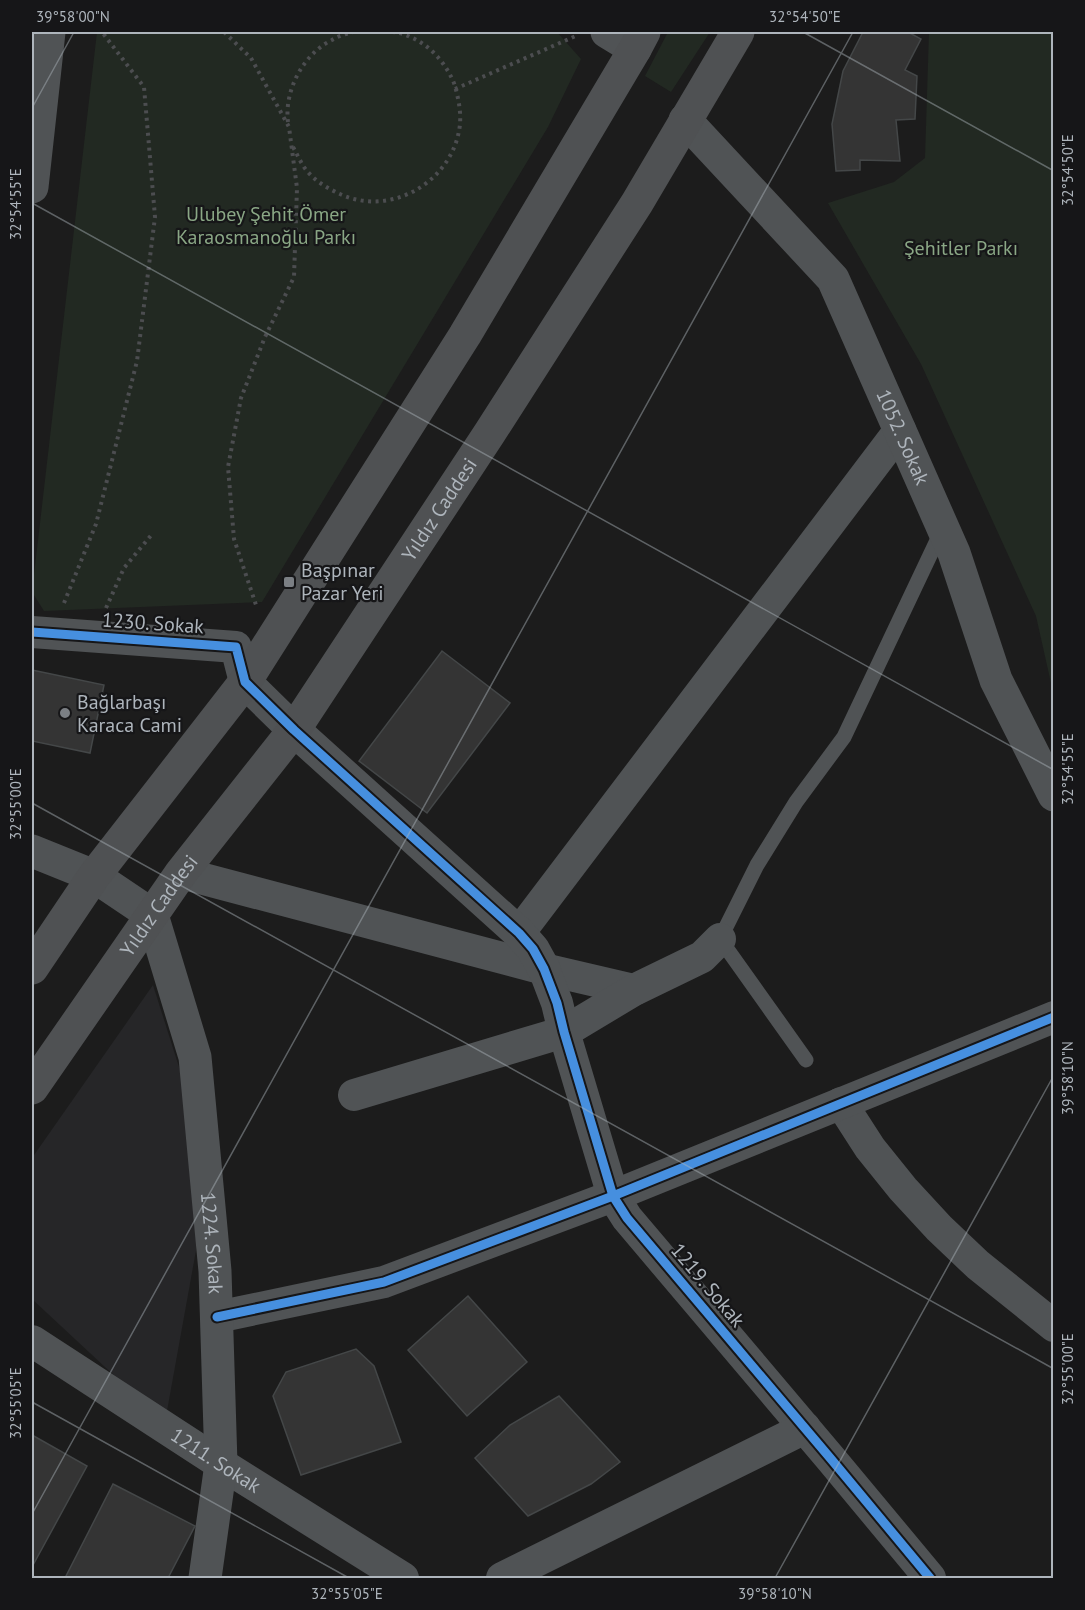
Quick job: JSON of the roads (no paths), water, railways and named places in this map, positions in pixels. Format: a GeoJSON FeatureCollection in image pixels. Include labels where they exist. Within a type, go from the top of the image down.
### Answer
{"type":"FeatureCollection","features":[{"type":"Feature","properties":{"kind":"main road","name":"Yıldız Caddesi"},"geometry":{"type":"LineString","coordinates":[[32,1088],[181,873],[294,730],[637,203],[738,32]]}},
{"type":"Feature","properties":{"kind":"main road"},"geometry":{"type":"LineString","coordinates":[[32,968],[94,876],[245,682],[465,335],[639,40]]}},
{"type":"Feature","properties":{"kind":"street"},"geometry":{"type":"LineString","coordinates":[[32,187],[37,77],[49,32]]}},
{"type":"Feature","properties":{"kind":"street"},"geometry":{"type":"LineString","coordinates":[[607,32],[639,40]]}},
{"type":"Feature","properties":{"kind":"street","name":"1052. Sokak"},"geometry":{"type":"LineString","coordinates":[[685,120],[833,279],[954,553],[996,680],[1053,795]]}},
{"type":"Feature","properties":{"kind":"street"},"geometry":{"type":"LineString","coordinates":[[519,933],[900,430]]}},
{"type":"Feature","properties":{"kind":"street","name":"1230. Sokak"},"geometry":{"type":"LineString","coordinates":[[32,632],[236,647],[245,682]]}},
{"type":"Feature","properties":{"kind":"street"},"geometry":{"type":"LineString","coordinates":[[245,682],[294,730],[519,933],[533,949],[544,969]]}},
{"type":"Feature","properties":{"kind":"street"},"geometry":{"type":"LineString","coordinates":[[32,851],[94,876],[152,915]]}},
{"type":"Feature","properties":{"kind":"street"},"geometry":{"type":"LineString","coordinates":[[181,873],[544,969],[633,990]]}},
{"type":"Feature","properties":{"kind":"street","name":"1224. Sokak"},"geometry":{"type":"LineString","coordinates":[[152,915],[195,1057],[215,1271],[221,1464],[205,1578]]}},
{"type":"Feature","properties":{"kind":"street"},"geometry":{"type":"LineString","coordinates":[[354,1095],[564,1032],[633,990],[702,957],[720,939]]}},
{"type":"Feature","properties":{"kind":"street","name":"1219. Sokak"},"geometry":{"type":"LineString","coordinates":[[544,969],[557,1004],[613,1196],[627,1218],[930,1578]]}},
{"type":"Feature","properties":{"kind":"street"},"geometry":{"type":"LineString","coordinates":[[217,1317],[384,1282],[613,1196],[1053,1017]]}},
{"type":"Feature","properties":{"kind":"street"},"geometry":{"type":"LineString","coordinates":[[841,1103],[870,1148],[939,1228],[978,1265],[1053,1326]]}},
{"type":"Feature","properties":{"kind":"street","name":"1211. Sokak"},"geometry":{"type":"LineString","coordinates":[[32,1341],[221,1464],[403,1578]]}},
{"type":"Feature","properties":{"kind":"street"},"geometry":{"type":"LineString","coordinates":[[502,1578],[805,1428]]}},
{"type":"Feature","properties":{"kind":"lane"},"geometry":{"type":"LineString","coordinates":[[806,1060],[720,939],[756,865],[796,802],[844,737],[943,528]]}},
{"type":"Feature","properties":{"kind":"place","name":"Başpınar Pazar Yeri"},"geometry":{"type":"Point","coordinates":[289,582]}},
{"type":"Feature","properties":{"kind":"place","name":"Bağlarbaşı Karaca Cami"},"geometry":{"type":"Point","coordinates":[65,713]}},
{"type":"Feature","properties":{"kind":"park label","name":"Ulubey Şehit Ömer Karaosmanoğlu Parkı"},"geometry":{"type":"Point","coordinates":[266,226]}},
{"type":"Feature","properties":{"kind":"park label","name":"Şehitler Parkı"},"geometry":{"type":"Point","coordinates":[961,248]}}]}
